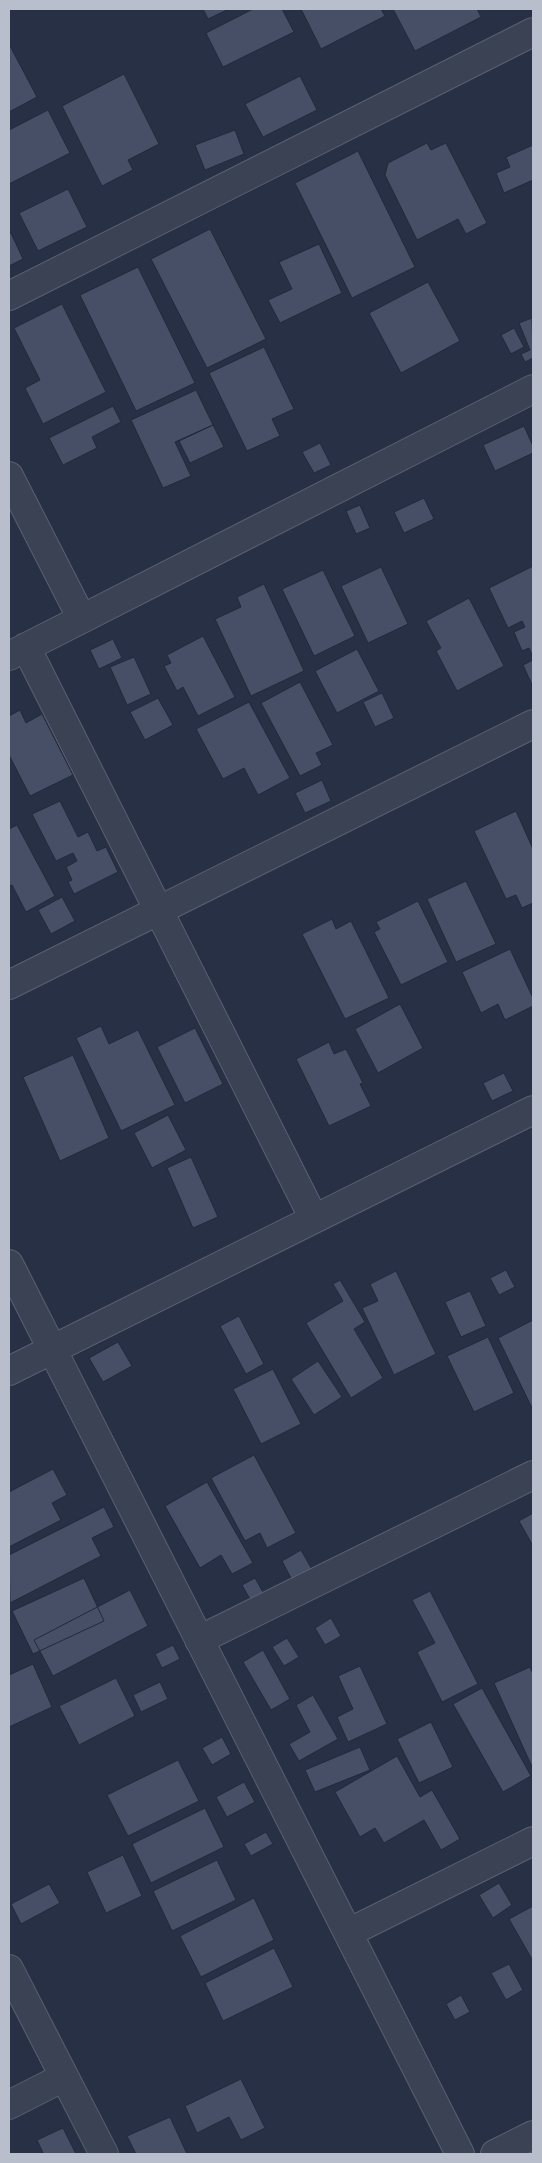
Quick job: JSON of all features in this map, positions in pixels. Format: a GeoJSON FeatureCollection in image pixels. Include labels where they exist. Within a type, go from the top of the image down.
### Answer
{"type":"FeatureCollection","features":[{"type":"Feature","properties":{"kind":"street"},"geometry":{"type":"LineString","coordinates":[[9,296],[533,32]]}},
{"type":"Feature","properties":{"kind":"street"},"geometry":{"type":"LineString","coordinates":[[314,1219],[159,910],[17,651],[533,389]]}},
{"type":"Feature","properties":{"kind":"street"},"geometry":{"type":"LineString","coordinates":[[9,476],[82,618]]}},
{"type":"Feature","properties":{"kind":"street"},"geometry":{"type":"LineString","coordinates":[[9,985],[533,724]]}},
{"type":"Feature","properties":{"kind":"street"},"geometry":{"type":"LineString","coordinates":[[9,1371],[533,1110]]}},
{"type":"Feature","properties":{"kind":"street"},"geometry":{"type":"LineString","coordinates":[[9,1264],[460,2154]]}},
{"type":"Feature","properties":{"kind":"street"},"geometry":{"type":"LineString","coordinates":[[200,1640],[533,1474]]}},
{"type":"Feature","properties":{"kind":"street"},"geometry":{"type":"LineString","coordinates":[[348,1933],[533,1841]]}},
{"type":"Feature","properties":{"kind":"street"},"geometry":{"type":"LineString","coordinates":[[9,1969],[104,2154]]}},
{"type":"Feature","properties":{"kind":"street"},"geometry":{"type":"LineString","coordinates":[[9,2105],[64,2077]]}},
{"type":"Feature","properties":{"kind":"street"},"geometry":{"type":"LineString","coordinates":[[495,2154],[533,2135]]}},
{"type":"Feature","properties":{"kind":"building"},"geometry":{"type":"Polygon","coordinates":[[[203,9],[229,9],[208,19],[203,9]]]}},
{"type":"Feature","properties":{"kind":"building"},"geometry":{"type":"Polygon","coordinates":[[[253,9],[282,9],[294,32],[223,67],[206,33],[253,9]]]}},
{"type":"Feature","properties":{"kind":"building"},"geometry":{"type":"Polygon","coordinates":[[[301,9],[381,9],[385,16],[321,49],[301,9]]]}},
{"type":"Feature","properties":{"kind":"building"},"geometry":{"type":"Polygon","coordinates":[[[393,9],[477,9],[481,17],[415,51],[393,9]]]}},
{"type":"Feature","properties":{"kind":"building"},"geometry":{"type":"Polygon","coordinates":[[[9,44],[37,97],[9,112],[9,44]]]}},
{"type":"Feature","properties":{"kind":"building"},"geometry":{"type":"Polygon","coordinates":[[[124,74],[159,144],[128,160],[133,170],[102,186],[62,106],[124,74]]]}},
{"type":"Feature","properties":{"kind":"building"},"geometry":{"type":"Polygon","coordinates":[[[300,76],[317,110],[263,137],[245,104],[300,76]]]}},
{"type":"Feature","properties":{"kind":"building"},"geometry":{"type":"Polygon","coordinates":[[[48,110],[70,153],[9,184],[9,130],[48,110]]]}},
{"type":"Feature","properties":{"kind":"building"},"geometry":{"type":"Polygon","coordinates":[[[235,130],[244,154],[205,170],[195,145],[235,130]]]}},
{"type":"Feature","properties":{"kind":"building"},"geometry":{"type":"Polygon","coordinates":[[[427,143],[431,150],[446,143],[487,223],[466,234],[458,219],[417,240],[385,175],[388,163],[427,143]]]}},
{"type":"Feature","properties":{"kind":"building"},"geometry":{"type":"Polygon","coordinates":[[[533,145],[533,180],[504,193],[496,173],[510,167],[506,157],[533,145]]]}},
{"type":"Feature","properties":{"kind":"building"},"geometry":{"type":"Polygon","coordinates":[[[358,151],[415,267],[352,298],[295,183],[358,151]]]}},
{"type":"Feature","properties":{"kind":"building"},"geometry":{"type":"Polygon","coordinates":[[[68,189],[87,227],[38,251],[19,213],[68,189]]]}},
{"type":"Feature","properties":{"kind":"building"},"geometry":{"type":"Polygon","coordinates":[[[210,229],[266,339],[207,368],[151,259],[210,229]]]}},
{"type":"Feature","properties":{"kind":"building"},"geometry":{"type":"Polygon","coordinates":[[[11,233],[23,259],[9,266],[9,234],[11,233]]]}},
{"type":"Feature","properties":{"kind":"building"},"geometry":{"type":"Polygon","coordinates":[[[319,244],[342,293],[280,323],[268,300],[292,289],[279,262],[319,244]]]}},
{"type":"Feature","properties":{"kind":"building"},"geometry":{"type":"Polygon","coordinates":[[[138,267],[195,383],[136,411],[80,295],[138,267]]]}},
{"type":"Feature","properties":{"kind":"building"},"geometry":{"type":"Polygon","coordinates":[[[428,282],[460,341],[401,373],[369,313],[428,282]]]}},
{"type":"Feature","properties":{"kind":"building"},"geometry":{"type":"Polygon","coordinates":[[[62,304],[106,392],[43,424],[25,388],[40,380],[14,328],[62,304]]]}},
{"type":"Feature","properties":{"kind":"building"},"geometry":{"type":"Polygon","coordinates":[[[532,318],[533,358],[525,362],[521,354],[530,350],[519,323],[532,318]]]}},
{"type":"Feature","properties":{"kind":"building"},"geometry":{"type":"Polygon","coordinates":[[[514,328],[524,347],[511,354],[501,335],[514,328]]]}},
{"type":"Feature","properties":{"kind":"building"},"geometry":{"type":"Polygon","coordinates":[[[264,347],[294,409],[272,419],[280,436],[247,451],[209,373],[264,347]]]}},
{"type":"Feature","properties":{"kind":"building"},"geometry":{"type":"Polygon","coordinates":[[[196,390],[213,425],[175,442],[191,476],[163,488],[131,420],[196,390]]]}},
{"type":"Feature","properties":{"kind":"building"},"geometry":{"type":"Polygon","coordinates":[[[113,406],[121,422],[92,437],[97,448],[63,465],[49,438],[113,406]]]}},
{"type":"Feature","properties":{"kind":"building"},"geometry":{"type":"Polygon","coordinates":[[[213,425],[224,447],[190,463],[179,441],[213,425]]]}},
{"type":"Feature","properties":{"kind":"building"},"geometry":{"type":"Polygon","coordinates":[[[524,426],[533,446],[533,453],[495,471],[483,445],[524,426]]]}},
{"type":"Feature","properties":{"kind":"building"},"geometry":{"type":"Polygon","coordinates":[[[320,443],[331,465],[314,473],[302,452],[320,443]]]}},
{"type":"Feature","properties":{"kind":"building"},"geometry":{"type":"Polygon","coordinates":[[[424,498],[434,519],[404,533],[394,512],[424,498]]]}},
{"type":"Feature","properties":{"kind":"building"},"geometry":{"type":"Polygon","coordinates":[[[360,505],[370,528],[356,534],[346,511],[360,505]]]}},
{"type":"Feature","properties":{"kind":"building"},"geometry":{"type":"Polygon","coordinates":[[[533,566],[533,657],[529,648],[522,651],[514,632],[525,627],[522,621],[508,628],[489,588],[533,566]]]}},
{"type":"Feature","properties":{"kind":"building"},"geometry":{"type":"Polygon","coordinates":[[[381,567],[408,624],[368,643],[341,586],[381,567]]]}},
{"type":"Feature","properties":{"kind":"building"},"geometry":{"type":"Polygon","coordinates":[[[323,570],[355,636],[314,656],[282,589],[323,570]]]}},
{"type":"Feature","properties":{"kind":"building"},"geometry":{"type":"Polygon","coordinates":[[[264,584],[304,671],[251,696],[215,619],[241,607],[237,597],[264,584]]]}},
{"type":"Feature","properties":{"kind":"building"},"geometry":{"type":"Polygon","coordinates":[[[469,598],[504,666],[457,691],[436,651],[441,648],[426,621],[469,598]]]}},
{"type":"Feature","properties":{"kind":"building"},"geometry":{"type":"Polygon","coordinates":[[[203,636],[235,697],[198,716],[183,687],[177,691],[164,666],[171,663],[167,655],[203,636]]]}},
{"type":"Feature","properties":{"kind":"building"},"geometry":{"type":"Polygon","coordinates":[[[113,639],[122,658],[99,669],[90,650],[113,639]]]}},
{"type":"Feature","properties":{"kind":"building"},"geometry":{"type":"Polygon","coordinates":[[[357,649],[379,691],[337,713],[315,671],[357,649]]]}},
{"type":"Feature","properties":{"kind":"building"},"geometry":{"type":"Polygon","coordinates":[[[134,657],[151,694],[127,705],[110,667],[134,657]]]}},
{"type":"Feature","properties":{"kind":"building"},"geometry":{"type":"Polygon","coordinates":[[[533,660],[533,687],[523,665],[533,660]]]}},
{"type":"Feature","properties":{"kind":"building"},"geometry":{"type":"Polygon","coordinates":[[[300,682],[333,745],[316,753],[322,765],[300,776],[261,703],[300,682]]]}},
{"type":"Feature","properties":{"kind":"building"},"geometry":{"type":"Polygon","coordinates":[[[382,693],[394,718],[375,727],[363,702],[382,693]]]}},
{"type":"Feature","properties":{"kind":"building"},"geometry":{"type":"Polygon","coordinates":[[[158,698],[173,725],[145,740],[130,712],[158,698]]]}},
{"type":"Feature","properties":{"kind":"building"},"geometry":{"type":"Polygon","coordinates":[[[249,702],[290,778],[258,795],[244,768],[223,779],[196,729],[249,702]]]}},
{"type":"Feature","properties":{"kind":"building"},"geometry":{"type":"Polygon","coordinates":[[[20,710],[26,723],[42,714],[73,775],[30,796],[9,755],[9,716],[20,710]]]}},
{"type":"Feature","properties":{"kind":"building"},"geometry":{"type":"Polygon","coordinates":[[[322,780],[331,801],[305,813],[295,793],[322,780]]]}},
{"type":"Feature","properties":{"kind":"building"},"geometry":{"type":"Polygon","coordinates":[[[60,801],[78,837],[88,832],[97,851],[106,847],[118,872],[74,894],[68,882],[72,880],[66,867],[77,861],[73,853],[56,861],[32,814],[60,801]]]}},
{"type":"Feature","properties":{"kind":"building"},"geometry":{"type":"Polygon","coordinates":[[[516,811],[533,849],[533,903],[522,908],[516,895],[506,899],[474,831],[516,811]]]}},
{"type":"Feature","properties":{"kind":"building"},"geometry":{"type":"Polygon","coordinates":[[[17,825],[55,896],[26,912],[12,885],[9,886],[9,829],[17,825]]]}},
{"type":"Feature","properties":{"kind":"building"},"geometry":{"type":"Polygon","coordinates":[[[466,881],[496,944],[456,962],[427,899],[466,881]]]}},
{"type":"Feature","properties":{"kind":"building"},"geometry":{"type":"Polygon","coordinates":[[[62,897],[75,921],[51,934],[38,910],[62,897]]]}},
{"type":"Feature","properties":{"kind":"building"},"geometry":{"type":"Polygon","coordinates":[[[418,901],[448,962],[401,985],[374,932],[380,929],[376,922],[418,901]]]}},
{"type":"Feature","properties":{"kind":"building"},"geometry":{"type":"Polygon","coordinates":[[[332,919],[336,929],[351,921],[389,998],[345,1019],[302,934],[332,919]]]}},
{"type":"Feature","properties":{"kind":"building"},"geometry":{"type":"Polygon","coordinates":[[[510,949],[533,998],[533,1006],[505,1020],[498,1004],[481,1013],[462,972],[510,949]]]}},
{"type":"Feature","properties":{"kind":"building"},"geometry":{"type":"Polygon","coordinates":[[[400,1004],[423,1048],[378,1073],[355,1029],[400,1004]]]}},
{"type":"Feature","properties":{"kind":"building"},"geometry":{"type":"Polygon","coordinates":[[[101,1026],[109,1044],[138,1030],[175,1105],[121,1131],[76,1038],[101,1026]]]}},
{"type":"Feature","properties":{"kind":"building"},"geometry":{"type":"Polygon","coordinates":[[[195,1028],[223,1084],[185,1103],[157,1047],[195,1028]]]}},
{"type":"Feature","properties":{"kind":"building"},"geometry":{"type":"Polygon","coordinates":[[[329,1042],[334,1054],[346,1049],[363,1083],[360,1084],[371,1106],[329,1126],[296,1059],[329,1042]]]}},
{"type":"Feature","properties":{"kind":"building"},"geometry":{"type":"Polygon","coordinates":[[[73,1055],[109,1138],[60,1161],[23,1077],[73,1055]]]}},
{"type":"Feature","properties":{"kind":"building"},"geometry":{"type":"Polygon","coordinates":[[[504,1073],[513,1091],[492,1101],[483,1083],[504,1073]]]}},
{"type":"Feature","properties":{"kind":"building"},"geometry":{"type":"Polygon","coordinates":[[[168,1115],[186,1150],[152,1168],[134,1133],[168,1115]]]}},
{"type":"Feature","properties":{"kind":"building"},"geometry":{"type":"Polygon","coordinates":[[[191,1157],[218,1217],[193,1228],[167,1168],[191,1157]]]}},
{"type":"Feature","properties":{"kind":"building"},"geometry":{"type":"Polygon","coordinates":[[[506,1270],[515,1287],[499,1295],[490,1278],[506,1270]]]}},
{"type":"Feature","properties":{"kind":"building"},"geometry":{"type":"Polygon","coordinates":[[[396,1271],[436,1354],[394,1375],[362,1308],[378,1301],[370,1284],[396,1271]]]}},
{"type":"Feature","properties":{"kind":"building"},"geometry":{"type":"Polygon","coordinates":[[[340,1280],[365,1322],[354,1329],[383,1378],[351,1398],[306,1323],[343,1301],[333,1284],[340,1280]]]}},
{"type":"Feature","properties":{"kind":"building"},"geometry":{"type":"Polygon","coordinates":[[[470,1291],[486,1326],[461,1337],[445,1302],[470,1291]]]}},
{"type":"Feature","properties":{"kind":"building"},"geometry":{"type":"Polygon","coordinates":[[[239,1316],[264,1364],[246,1374],[220,1326],[239,1316]]]}},
{"type":"Feature","properties":{"kind":"building"},"geometry":{"type":"Polygon","coordinates":[[[533,1320],[533,1410],[498,1338],[533,1320]]]}},
{"type":"Feature","properties":{"kind":"building"},"geometry":{"type":"Polygon","coordinates":[[[488,1337],[514,1393],[474,1412],[447,1356],[488,1337]]]}},
{"type":"Feature","properties":{"kind":"building"},"geometry":{"type":"Polygon","coordinates":[[[118,1342],[132,1366],[103,1382],[89,1358],[118,1342]]]}},
{"type":"Feature","properties":{"kind":"building"},"geometry":{"type":"Polygon","coordinates":[[[318,1361],[342,1397],[314,1415],[291,1379],[318,1361]]]}},
{"type":"Feature","properties":{"kind":"building"},"geometry":{"type":"Polygon","coordinates":[[[273,1369],[301,1424],[261,1444],[233,1389],[273,1369]]]}},
{"type":"Feature","properties":{"kind":"building"},"geometry":{"type":"Polygon","coordinates":[[[254,1455],[296,1533],[267,1548],[260,1533],[245,1541],[211,1478],[254,1455]]]}},
{"type":"Feature","properties":{"kind":"building"},"geometry":{"type":"Polygon","coordinates":[[[53,1469],[67,1495],[52,1503],[61,1520],[9,1547],[9,1492],[53,1469]]]}},
{"type":"Feature","properties":{"kind":"building"},"geometry":{"type":"Polygon","coordinates":[[[207,1482],[253,1563],[232,1574],[221,1555],[200,1568],[165,1506],[207,1482]]]}},
{"type":"Feature","properties":{"kind":"building"},"geometry":{"type":"Polygon","coordinates":[[[104,1507],[114,1527],[92,1538],[101,1556],[10,1603],[9,1555],[104,1507]]]}},
{"type":"Feature","properties":{"kind":"building"},"geometry":{"type":"Polygon","coordinates":[[[533,1513],[533,1546],[519,1521],[533,1513]]]}},
{"type":"Feature","properties":{"kind":"building"},"geometry":{"type":"Polygon","coordinates":[[[301,1550],[314,1573],[294,1584],[282,1561],[301,1550]]]}},
{"type":"Feature","properties":{"kind":"building"},"geometry":{"type":"Polygon","coordinates":[[[84,1578],[104,1621],[33,1654],[12,1611],[84,1578]]]}},
{"type":"Feature","properties":{"kind":"building"},"geometry":{"type":"Polygon","coordinates":[[[255,1578],[264,1594],[251,1601],[242,1585],[255,1578]]]}},
{"type":"Feature","properties":{"kind":"building"},"geometry":{"type":"Polygon","coordinates":[[[130,1590],[148,1626],[53,1676],[34,1640],[130,1590]]]}},
{"type":"Feature","properties":{"kind":"building"},"geometry":{"type":"Polygon","coordinates":[[[430,1591],[478,1684],[442,1702],[417,1652],[435,1643],[412,1600],[430,1591]]]}},
{"type":"Feature","properties":{"kind":"building"},"geometry":{"type":"Polygon","coordinates":[[[331,1618],[341,1636],[325,1645],[315,1628],[331,1618]]]}},
{"type":"Feature","properties":{"kind":"building"},"geometry":{"type":"Polygon","coordinates":[[[287,1638],[299,1657],[284,1666],[272,1647],[287,1638]]]}},
{"type":"Feature","properties":{"kind":"building"},"geometry":{"type":"Polygon","coordinates":[[[173,1645],[180,1659],[162,1668],[155,1654],[173,1645]]]}},
{"type":"Feature","properties":{"kind":"building"},"geometry":{"type":"Polygon","coordinates":[[[263,1650],[290,1699],[271,1710],[243,1662],[263,1650]]]}},
{"type":"Feature","properties":{"kind":"building"},"geometry":{"type":"Polygon","coordinates":[[[33,1664],[52,1707],[9,1727],[9,1675],[33,1664]]]}},
{"type":"Feature","properties":{"kind":"building"},"geometry":{"type":"Polygon","coordinates":[[[360,1666],[387,1724],[348,1742],[337,1717],[353,1709],[338,1676],[360,1666]]]}},
{"type":"Feature","properties":{"kind":"building"},"geometry":{"type":"Polygon","coordinates":[[[530,1667],[533,1674],[533,1769],[494,1683],[530,1667]]]}},
{"type":"Feature","properties":{"kind":"building"},"geometry":{"type":"Polygon","coordinates":[[[116,1678],[135,1716],[79,1745],[59,1706],[116,1678]]]}},
{"type":"Feature","properties":{"kind":"building"},"geometry":{"type":"Polygon","coordinates":[[[160,1682],[168,1699],[141,1712],[133,1695],[160,1682]]]}},
{"type":"Feature","properties":{"kind":"building"},"geometry":{"type":"Polygon","coordinates":[[[482,1688],[531,1776],[503,1792],[453,1704],[482,1688]]]}},
{"type":"Feature","properties":{"kind":"building"},"geometry":{"type":"Polygon","coordinates":[[[313,1695],[338,1739],[299,1761],[289,1744],[310,1732],[296,1705],[313,1695]]]}},
{"type":"Feature","properties":{"kind":"building"},"geometry":{"type":"Polygon","coordinates":[[[431,1722],[453,1767],[419,1783],[397,1739],[431,1722]]]}},
{"type":"Feature","properties":{"kind":"building"},"geometry":{"type":"Polygon","coordinates":[[[222,1737],[231,1754],[212,1765],[202,1748],[222,1737]]]}},
{"type":"Feature","properties":{"kind":"building"},"geometry":{"type":"Polygon","coordinates":[[[360,1747],[370,1770],[315,1792],[305,1770],[360,1747]]]}},
{"type":"Feature","properties":{"kind":"building"},"geometry":{"type":"Polygon","coordinates":[[[397,1756],[420,1797],[432,1790],[460,1839],[441,1850],[424,1820],[384,1843],[375,1828],[360,1837],[335,1792],[397,1756]]]}},
{"type":"Feature","properties":{"kind":"building"},"geometry":{"type":"Polygon","coordinates":[[[178,1760],[199,1801],[128,1836],[107,1795],[178,1760]]]}},
{"type":"Feature","properties":{"kind":"building"},"geometry":{"type":"Polygon","coordinates":[[[244,1782],[255,1802],[227,1817],[216,1797],[244,1782]]]}},
{"type":"Feature","properties":{"kind":"building"},"geometry":{"type":"Polygon","coordinates":[[[205,1808],[224,1847],[151,1883],[132,1844],[205,1808]]]}},
{"type":"Feature","properties":{"kind":"building"},"geometry":{"type":"Polygon","coordinates":[[[266,1832],[273,1844],[251,1856],[244,1844],[266,1832]]]}},
{"type":"Feature","properties":{"kind":"building"},"geometry":{"type":"Polygon","coordinates":[[[123,1855],[142,1896],[106,1913],[87,1872],[123,1855]]]}},
{"type":"Feature","properties":{"kind":"building"},"geometry":{"type":"Polygon","coordinates":[[[217,1860],[236,1900],[172,1931],[153,1891],[217,1860]]]}},
{"type":"Feature","properties":{"kind":"building"},"geometry":{"type":"Polygon","coordinates":[[[499,1883],[512,1905],[493,1918],[479,1895],[499,1883]]]}},
{"type":"Feature","properties":{"kind":"building"},"geometry":{"type":"Polygon","coordinates":[[[49,1884],[60,1903],[21,1924],[11,1904],[49,1884]]]}},
{"type":"Feature","properties":{"kind":"building"},"geometry":{"type":"Polygon","coordinates":[[[254,1898],[274,1940],[201,1977],[180,1936],[254,1898]]]}},
{"type":"Feature","properties":{"kind":"building"},"geometry":{"type":"Polygon","coordinates":[[[533,1906],[533,1961],[509,1919],[533,1906]]]}},
{"type":"Feature","properties":{"kind":"building"},"geometry":{"type":"Polygon","coordinates":[[[274,1948],[293,1987],[223,2021],[205,1983],[274,1948]]]}},
{"type":"Feature","properties":{"kind":"building"},"geometry":{"type":"Polygon","coordinates":[[[509,1964],[523,1990],[506,2000],[491,1973],[509,1964]]]}},
{"type":"Feature","properties":{"kind":"building"},"geometry":{"type":"Polygon","coordinates":[[[461,1995],[470,2012],[455,2020],[446,2004],[461,1995]]]}},
{"type":"Feature","properties":{"kind":"building"},"geometry":{"type":"Polygon","coordinates":[[[241,2079],[265,2128],[241,2140],[229,2117],[197,2133],[185,2106],[241,2079]]]}},
{"type":"Feature","properties":{"kind":"building"},"geometry":{"type":"Polygon","coordinates":[[[170,2117],[187,2154],[136,2154],[127,2136],[170,2117]]]}},
{"type":"Feature","properties":{"kind":"building"},"geometry":{"type":"Polygon","coordinates":[[[63,2128],[76,2154],[40,2154],[43,2153],[37,2140],[63,2128]]]}}]}
